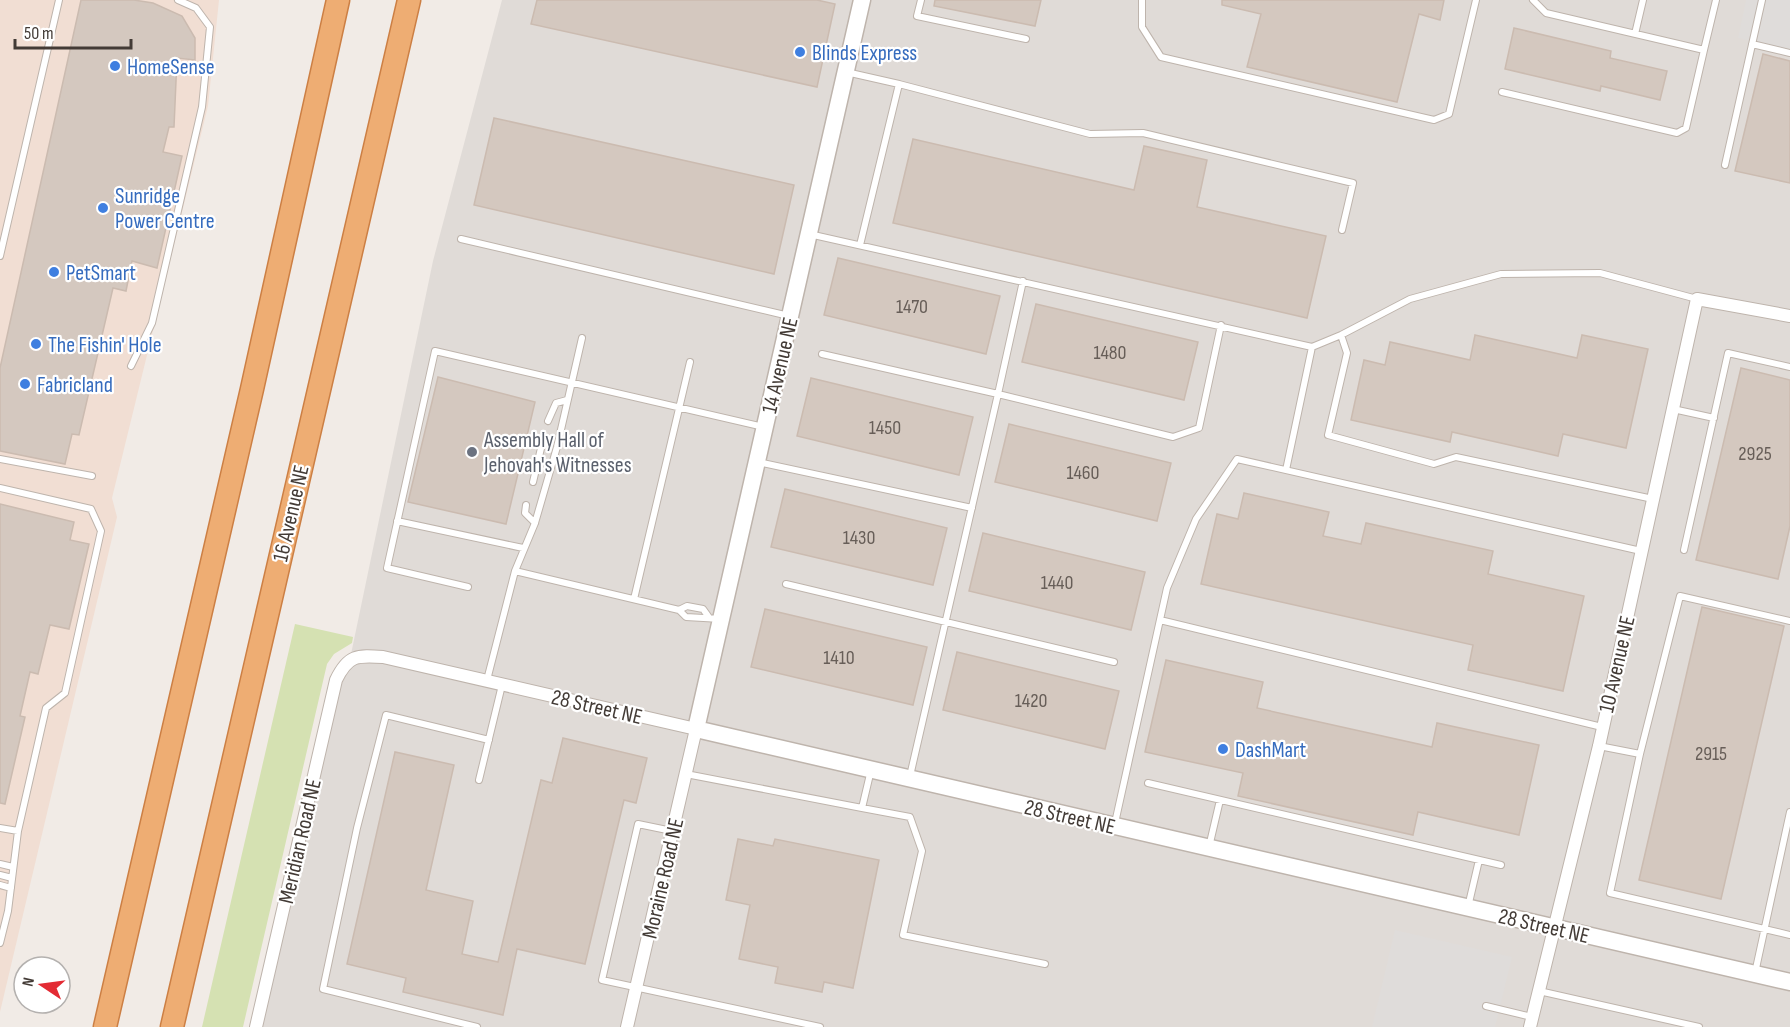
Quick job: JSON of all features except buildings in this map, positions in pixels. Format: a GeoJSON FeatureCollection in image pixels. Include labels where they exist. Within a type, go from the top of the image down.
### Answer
{"type":"FeatureCollection","features":[{"type":"Feature","properties":{"kind":"highway"},"geometry":{"type":"LineString","coordinates":[[104,1027],[252,389],[338,0]]}},
{"type":"Feature","properties":{"kind":"highway","name":"16 Avenue NE"},"geometry":{"type":"LineString","coordinates":[[172,1027],[409,0]]}},
{"type":"Feature","properties":{"kind":"highway"},"geometry":{"type":"LineString","coordinates":[[181,984],[185,1027]]}},
{"type":"Feature","properties":{"kind":"street","name":"14 Avenue NE"},"geometry":{"type":"LineString","coordinates":[[696,729],[715,617],[757,461],[862,0]]}},
{"type":"Feature","properties":{"kind":"street"},"geometry":{"type":"LineString","coordinates":[[1697,299],[1790,316]]}},
{"type":"Feature","properties":{"kind":"street","name":"10 Avenue NE"},"geometry":{"type":"LineString","coordinates":[[1531,1022],[1599,746],[1697,299]]}},
{"type":"Feature","properties":{"kind":"street","name":"28 Street NE"},"geometry":{"type":"LineString","coordinates":[[350,659],[364,655],[382,657],[1790,982]]}},
{"type":"Feature","properties":{"kind":"street","name":"Meridian Road NE"},"geometry":{"type":"LineString","coordinates":[[256,1027],[336,680],[342,666],[350,659]]}},
{"type":"Feature","properties":{"kind":"street","name":"Moraine Road NE"},"geometry":{"type":"LineString","coordinates":[[627,1027],[696,729]]}},
{"type":"Feature","properties":{"kind":"lane"},"geometry":{"type":"LineString","coordinates":[[0,256],[59,0]]}},
{"type":"Feature","properties":{"kind":"lane"},"geometry":{"type":"LineString","coordinates":[[131,366],[152,323],[202,107],[210,27],[196,8],[177,0]]}},
{"type":"Feature","properties":{"kind":"lane"},"geometry":{"type":"LineString","coordinates":[[921,0],[917,16],[1026,39]]}},
{"type":"Feature","properties":{"kind":"lane"},"geometry":{"type":"LineString","coordinates":[[1142,0],[1142,27],[1161,57],[1434,120],[1449,114],[1476,0]]}},
{"type":"Feature","properties":{"kind":"lane"},"geometry":{"type":"LineString","coordinates":[[1533,0],[1546,13],[1704,50]]}},
{"type":"Feature","properties":{"kind":"lane"},"geometry":{"type":"LineString","coordinates":[[1635,34],[1643,0]]}},
{"type":"Feature","properties":{"kind":"lane"},"geometry":{"type":"LineString","coordinates":[[1502,92],[1677,133],[1686,128],[1716,0]]}},
{"type":"Feature","properties":{"kind":"lane"},"geometry":{"type":"LineString","coordinates":[[1725,165],[1762,0]]}},
{"type":"Feature","properties":{"kind":"lane"},"geometry":{"type":"LineString","coordinates":[[1752,44],[1790,53]]}},
{"type":"Feature","properties":{"kind":"lane"},"geometry":{"type":"LineString","coordinates":[[845,72],[1090,134],[1143,133],[1353,183],[1342,230]]}},
{"type":"Feature","properties":{"kind":"lane"},"geometry":{"type":"LineString","coordinates":[[861,245],[898,84]]}},
{"type":"Feature","properties":{"kind":"lane"},"geometry":{"type":"LineString","coordinates":[[809,233],[1312,347],[1341,335],[1410,299],[1501,274],[1600,273],[1697,299]]}},
{"type":"Feature","properties":{"kind":"lane"},"geometry":{"type":"LineString","coordinates":[[461,239],[790,316]]}},
{"type":"Feature","properties":{"kind":"lane"},"geometry":{"type":"LineString","coordinates":[[909,778],[1023,281]]}},
{"type":"Feature","properties":{"kind":"lane"},"geometry":{"type":"LineString","coordinates":[[822,354],[1173,437],[1199,429],[1221,325]]}},
{"type":"Feature","properties":{"kind":"lane"},"geometry":{"type":"LineString","coordinates":[[1341,335],[1347,352],[1328,435],[1434,464],[1456,457],[1653,499]]}},
{"type":"Feature","properties":{"kind":"lane"},"geometry":{"type":"LineString","coordinates":[[487,681],[515,571],[535,523],[582,338]]}},
{"type":"Feature","properties":{"kind":"lane"},"geometry":{"type":"LineString","coordinates":[[1286,470],[1312,347]]}},
{"type":"Feature","properties":{"kind":"lane"},"geometry":{"type":"LineString","coordinates":[[468,587],[387,568],[435,351],[765,427]]}},
{"type":"Feature","properties":{"kind":"lane"},"geometry":{"type":"LineString","coordinates":[[1684,550],[1728,353],[1790,367]]}},
{"type":"Feature","properties":{"kind":"lane"},"geometry":{"type":"LineString","coordinates":[[634,599],[690,362]]}},
{"type":"Feature","properties":{"kind":"lane"},"geometry":{"type":"LineString","coordinates":[[548,421],[556,403],[567,400]]}},
{"type":"Feature","properties":{"kind":"lane"},"geometry":{"type":"LineString","coordinates":[[1673,409],[1714,418]]}},
{"type":"Feature","properties":{"kind":"lane"},"geometry":{"type":"LineString","coordinates":[[533,482],[542,444]]}},
{"type":"Feature","properties":{"kind":"lane"},"geometry":{"type":"LineString","coordinates":[[0,459],[92,476]]}},
{"type":"Feature","properties":{"kind":"lane"},"geometry":{"type":"LineString","coordinates":[[1114,826],[1167,588],[1196,519],[1237,459],[1641,551]]}},
{"type":"Feature","properties":{"kind":"lane"},"geometry":{"type":"LineString","coordinates":[[757,461],[972,508]]}},
{"type":"Feature","properties":{"kind":"lane"},"geometry":{"type":"LineString","coordinates":[[0,488],[91,509],[101,531],[65,693],[46,708],[18,831],[11,888],[0,943]]}},
{"type":"Feature","properties":{"kind":"lane"},"geometry":{"type":"LineString","coordinates":[[526,505],[525,513],[535,523]]}},
{"type":"Feature","properties":{"kind":"lane"},"geometry":{"type":"LineString","coordinates":[[397,521],[523,548]]}},
{"type":"Feature","properties":{"kind":"lane"},"geometry":{"type":"LineString","coordinates":[[515,571],[679,610],[686,617],[700,620],[715,617]]}},
{"type":"Feature","properties":{"kind":"lane"},"geometry":{"type":"LineString","coordinates":[[786,584],[1113,662]]}},
{"type":"Feature","properties":{"kind":"lane"},"geometry":{"type":"LineString","coordinates":[[1790,621],[1680,596],[1640,754],[1610,893],[1790,935]]}},
{"type":"Feature","properties":{"kind":"lane"},"geometry":{"type":"LineString","coordinates":[[679,610],[687,606],[703,609],[715,617]]}},
{"type":"Feature","properties":{"kind":"lane"},"geometry":{"type":"LineString","coordinates":[[1160,620],[1602,727]]}},
{"type":"Feature","properties":{"kind":"lane"},"geometry":{"type":"LineString","coordinates":[[479,780],[502,684]]}},
{"type":"Feature","properties":{"kind":"lane"},"geometry":{"type":"LineString","coordinates":[[477,1027],[323,989],[357,828],[386,715],[489,740]]}},
{"type":"Feature","properties":{"kind":"lane"},"geometry":{"type":"LineString","coordinates":[[1599,746],[1640,754]]}},
{"type":"Feature","properties":{"kind":"lane"},"geometry":{"type":"LineString","coordinates":[[862,808],[871,770]]}},
{"type":"Feature","properties":{"kind":"lane"},"geometry":{"type":"LineString","coordinates":[[686,774],[910,817],[922,851],[903,935],[1045,964]]}},
{"type":"Feature","properties":{"kind":"lane"},"geometry":{"type":"LineString","coordinates":[[1148,783],[1501,865]]}},
{"type":"Feature","properties":{"kind":"lane"},"geometry":{"type":"LineString","coordinates":[[1209,848],[1220,800]]}},
{"type":"Feature","properties":{"kind":"lane"},"geometry":{"type":"LineString","coordinates":[[1755,974],[1790,812]]}},
{"type":"Feature","properties":{"kind":"lane"},"geometry":{"type":"LineString","coordinates":[[673,831],[638,824],[602,980],[820,1027]]}},
{"type":"Feature","properties":{"kind":"lane"},"geometry":{"type":"LineString","coordinates":[[0,828],[18,831]]}},
{"type":"Feature","properties":{"kind":"lane"},"geometry":{"type":"LineString","coordinates":[[1468,908],[1479,860]]}},
{"type":"Feature","properties":{"kind":"lane"},"geometry":{"type":"LineString","coordinates":[[0,864],[13,867]]}},
{"type":"Feature","properties":{"kind":"lane"},"geometry":{"type":"LineString","coordinates":[[0,875],[12,878]]}},
{"type":"Feature","properties":{"kind":"lane"},"geometry":{"type":"LineString","coordinates":[[0,885],[11,888]]}},
{"type":"Feature","properties":{"kind":"lane"},"geometry":{"type":"LineString","coordinates":[[1539,991],[1699,1027]]}},
{"type":"Feature","properties":{"kind":"lane"},"geometry":{"type":"LineString","coordinates":[[1486,1006],[1531,1022]]}},
{"type":"Feature","properties":{"kind":"shaded area","name":"Sunridge Power Centre"},"geometry":{"type":"Polygon","coordinates":[[[0,0],[219,0],[208,106],[112,498],[117,517],[0,1012],[0,0]]]}},
{"type":"Feature","properties":{"kind":"shaded area"},"geometry":{"type":"Polygon","coordinates":[[[502,0],[1790,0],[1790,1027],[256,1027],[336,680],[350,659],[433,261],[502,0]]]}},
{"type":"Feature","properties":{"kind":"shaded area"},"geometry":{"type":"Polygon","coordinates":[[[1746,0],[1790,0],[1790,49],[1738,38],[1746,0]]]}},
{"type":"Feature","properties":{"kind":"shaded area"},"geometry":{"type":"Polygon","coordinates":[[[1395,930],[1512,957],[1495,1027],[1372,1027],[1395,930]]]}},
{"type":"Feature","properties":{"kind":"green space"},"geometry":{"type":"Polygon","coordinates":[[[295,624],[353,637],[352,643],[334,654],[327,664],[243,1027],[202,1027],[295,624]]]}},
{"type":"Feature","properties":{"kind":"place","name":"Blinds Express"},"geometry":{"type":"Point","coordinates":[800,52]}},
{"type":"Feature","properties":{"kind":"place","name":"HomeSense"},"geometry":{"type":"Point","coordinates":[115,66]}},
{"type":"Feature","properties":{"kind":"place","name":"Sunridge Power Centre"},"geometry":{"type":"Point","coordinates":[103,208]}},
{"type":"Feature","properties":{"kind":"place","name":"PetSmart"},"geometry":{"type":"Point","coordinates":[54,272]}},
{"type":"Feature","properties":{"kind":"place","name":"The Fishin' Hole"},"geometry":{"type":"Point","coordinates":[36,344]}},
{"type":"Feature","properties":{"kind":"place","name":"Fabricland"},"geometry":{"type":"Point","coordinates":[25,384]}},
{"type":"Feature","properties":{"kind":"place","name":"Assembly Hall of Jehovah's Witnesses"},"geometry":{"type":"Point","coordinates":[472,452]}},
{"type":"Feature","properties":{"kind":"place","name":"DashMart"},"geometry":{"type":"Point","coordinates":[1223,749]}}]}
